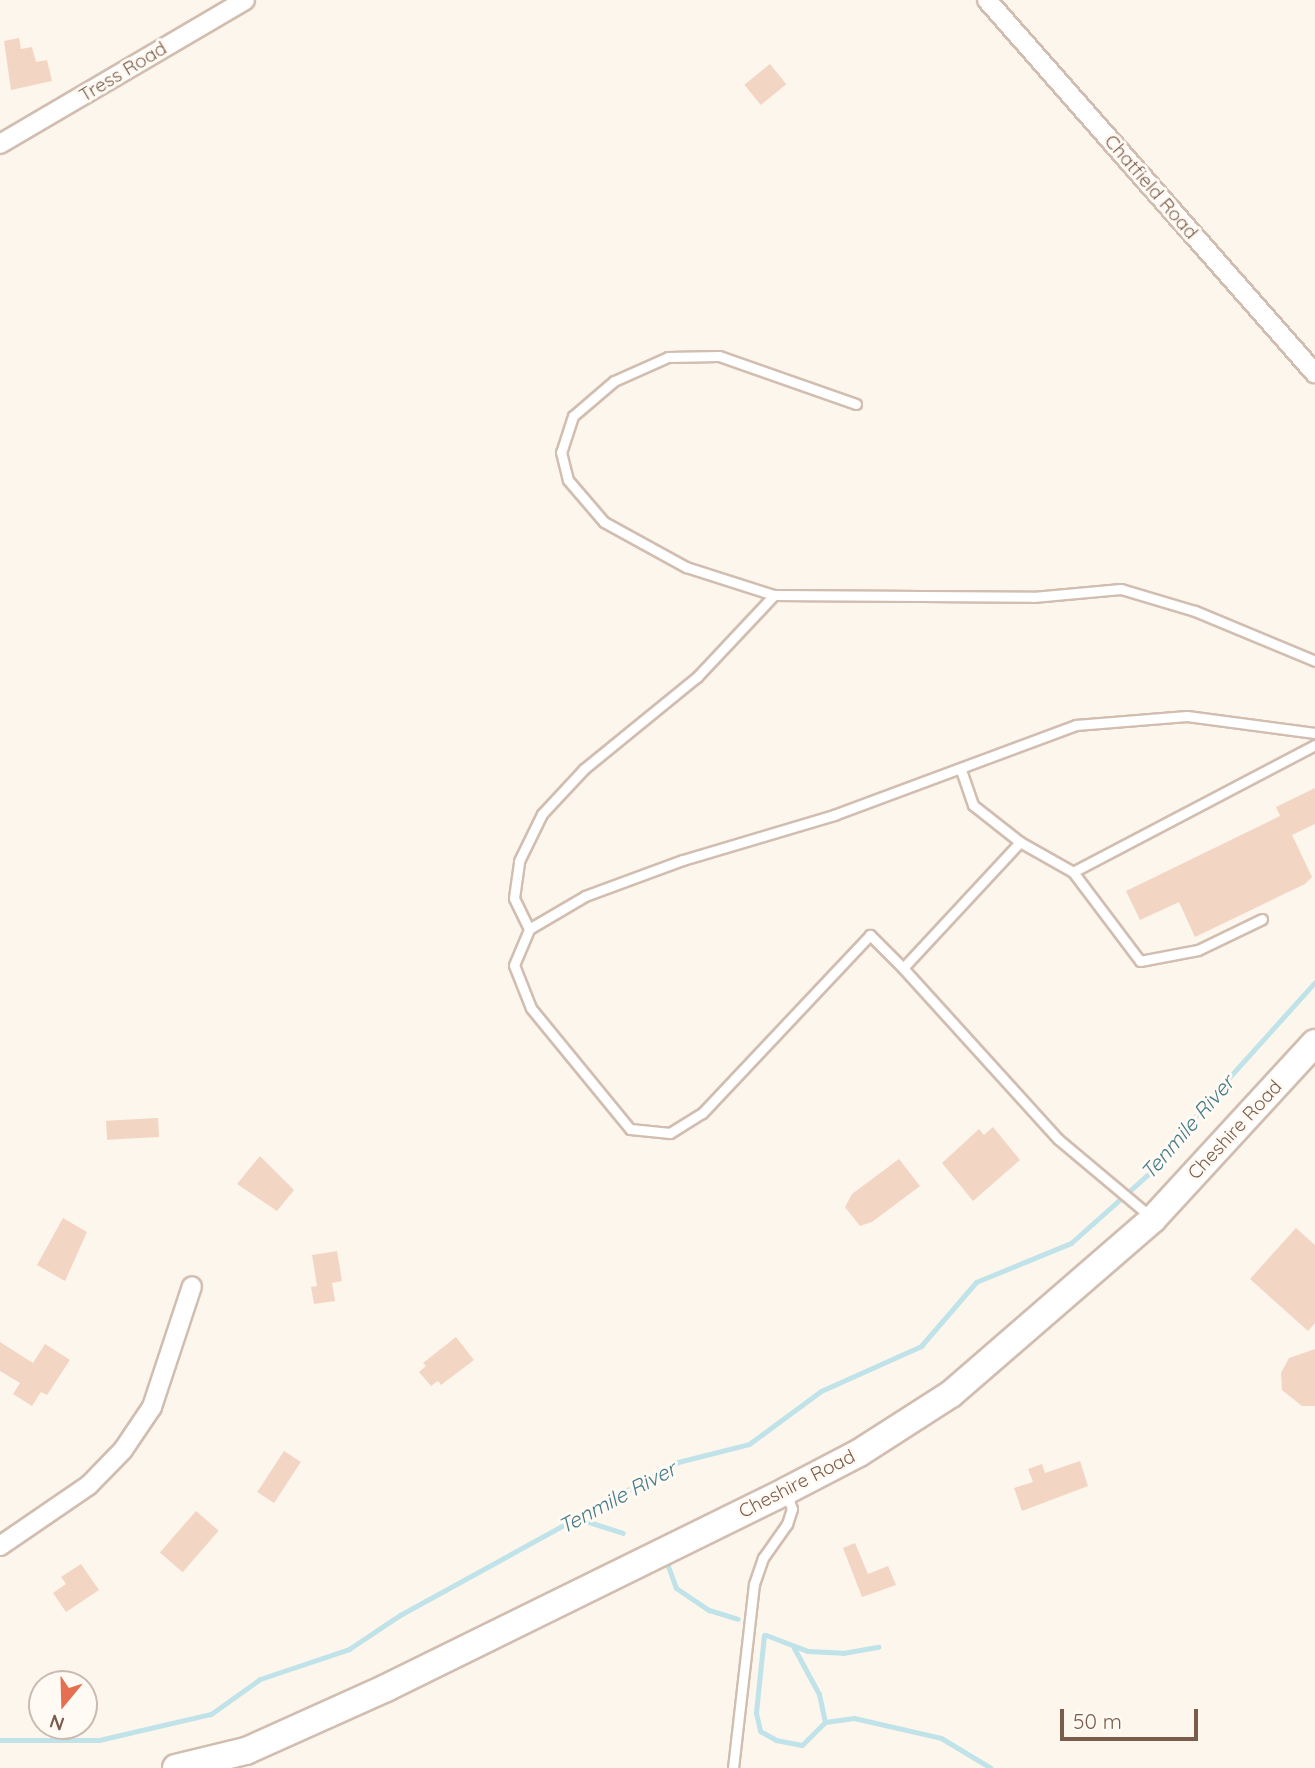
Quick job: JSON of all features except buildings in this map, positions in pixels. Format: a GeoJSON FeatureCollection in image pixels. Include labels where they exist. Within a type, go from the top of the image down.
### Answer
{"type":"FeatureCollection","features":[{"type":"Feature","properties":{"kind":"main road","name":"Cheshire Road"},"geometry":{"type":"LineString","coordinates":[[176,1768],[246,1751],[304,1727],[859,1453],[951,1394],[1315,1044]]}},
{"type":"Feature","properties":{"kind":"street","name":"Tress Road"},"geometry":{"type":"LineString","coordinates":[[0,144],[245,0]]}},
{"type":"Feature","properties":{"kind":"street","name":"Chatfield Road"},"geometry":{"type":"LineString","coordinates":[[987,0],[1315,373]]}},
{"type":"Feature","properties":{"kind":"street"},"geometry":{"type":"LineString","coordinates":[[0,1546],[89,1485],[123,1450],[152,1408],[192,1286]]}},
{"type":"Feature","properties":{"kind":"lane"},"geometry":{"type":"LineString","coordinates":[[856,404],[719,356],[668,357],[614,381],[573,416],[561,452],[568,480],[604,522],[686,567],[775,595],[1033,597],[1121,589],[1195,611],[1315,662]]}},
{"type":"Feature","properties":{"kind":"lane"},"geometry":{"type":"LineString","coordinates":[[529,929],[514,898],[519,861],[542,814],[584,769],[697,677],[775,595]]}},
{"type":"Feature","properties":{"kind":"lane"},"geometry":{"type":"LineString","coordinates":[[1144,1211],[1058,1139],[870,935],[702,1114],[670,1133],[630,1129],[531,1008],[514,965],[529,929],[586,896],[683,860],[834,815],[1076,725],[1187,716],[1315,733]]}},
{"type":"Feature","properties":{"kind":"lane"},"geometry":{"type":"LineString","coordinates":[[1073,872],[1315,746]]}},
{"type":"Feature","properties":{"kind":"lane"},"geometry":{"type":"LineString","coordinates":[[961,770],[973,805],[1020,842],[1073,872],[1140,961],[1198,950],[1262,919]]}},
{"type":"Feature","properties":{"kind":"lane"},"geometry":{"type":"LineString","coordinates":[[902,968],[1020,842]]}},
{"type":"Feature","properties":{"kind":"lane"},"geometry":{"type":"LineString","coordinates":[[733,1768],[754,1584],[763,1558],[792,1509],[786,1491]]}},
{"type":"Feature","properties":{"kind":"waterway","name":"Tenmile River"},"geometry":{"type":"LineString","coordinates":[[0,1740],[99,1740],[211,1714],[260,1679],[349,1649],[400,1615],[678,1462],[749,1444],[821,1391],[921,1346],[976,1282],[1071,1243],[1154,1169],[1207,1102],[1315,982]]}},
{"type":"Feature","properties":{"kind":"waterway"},"geometry":{"type":"LineString","coordinates":[[576,1518],[623,1533]]}},
{"type":"Feature","properties":{"kind":"waterway"},"geometry":{"type":"LineString","coordinates":[[668,1566],[676,1588],[709,1610],[738,1619]]}},
{"type":"Feature","properties":{"kind":"waterway"},"geometry":{"type":"LineString","coordinates":[[764,1635],[756,1713],[760,1731],[776,1740],[802,1745],[825,1722],[854,1718],[941,1738],[991,1768]]}},
{"type":"Feature","properties":{"kind":"waterway"},"geometry":{"type":"LineString","coordinates":[[766,1635],[808,1651],[843,1653],[878,1647]]}},
{"type":"Feature","properties":{"kind":"waterway"},"geometry":{"type":"LineString","coordinates":[[794,1648],[819,1694],[825,1722]]}}]}
